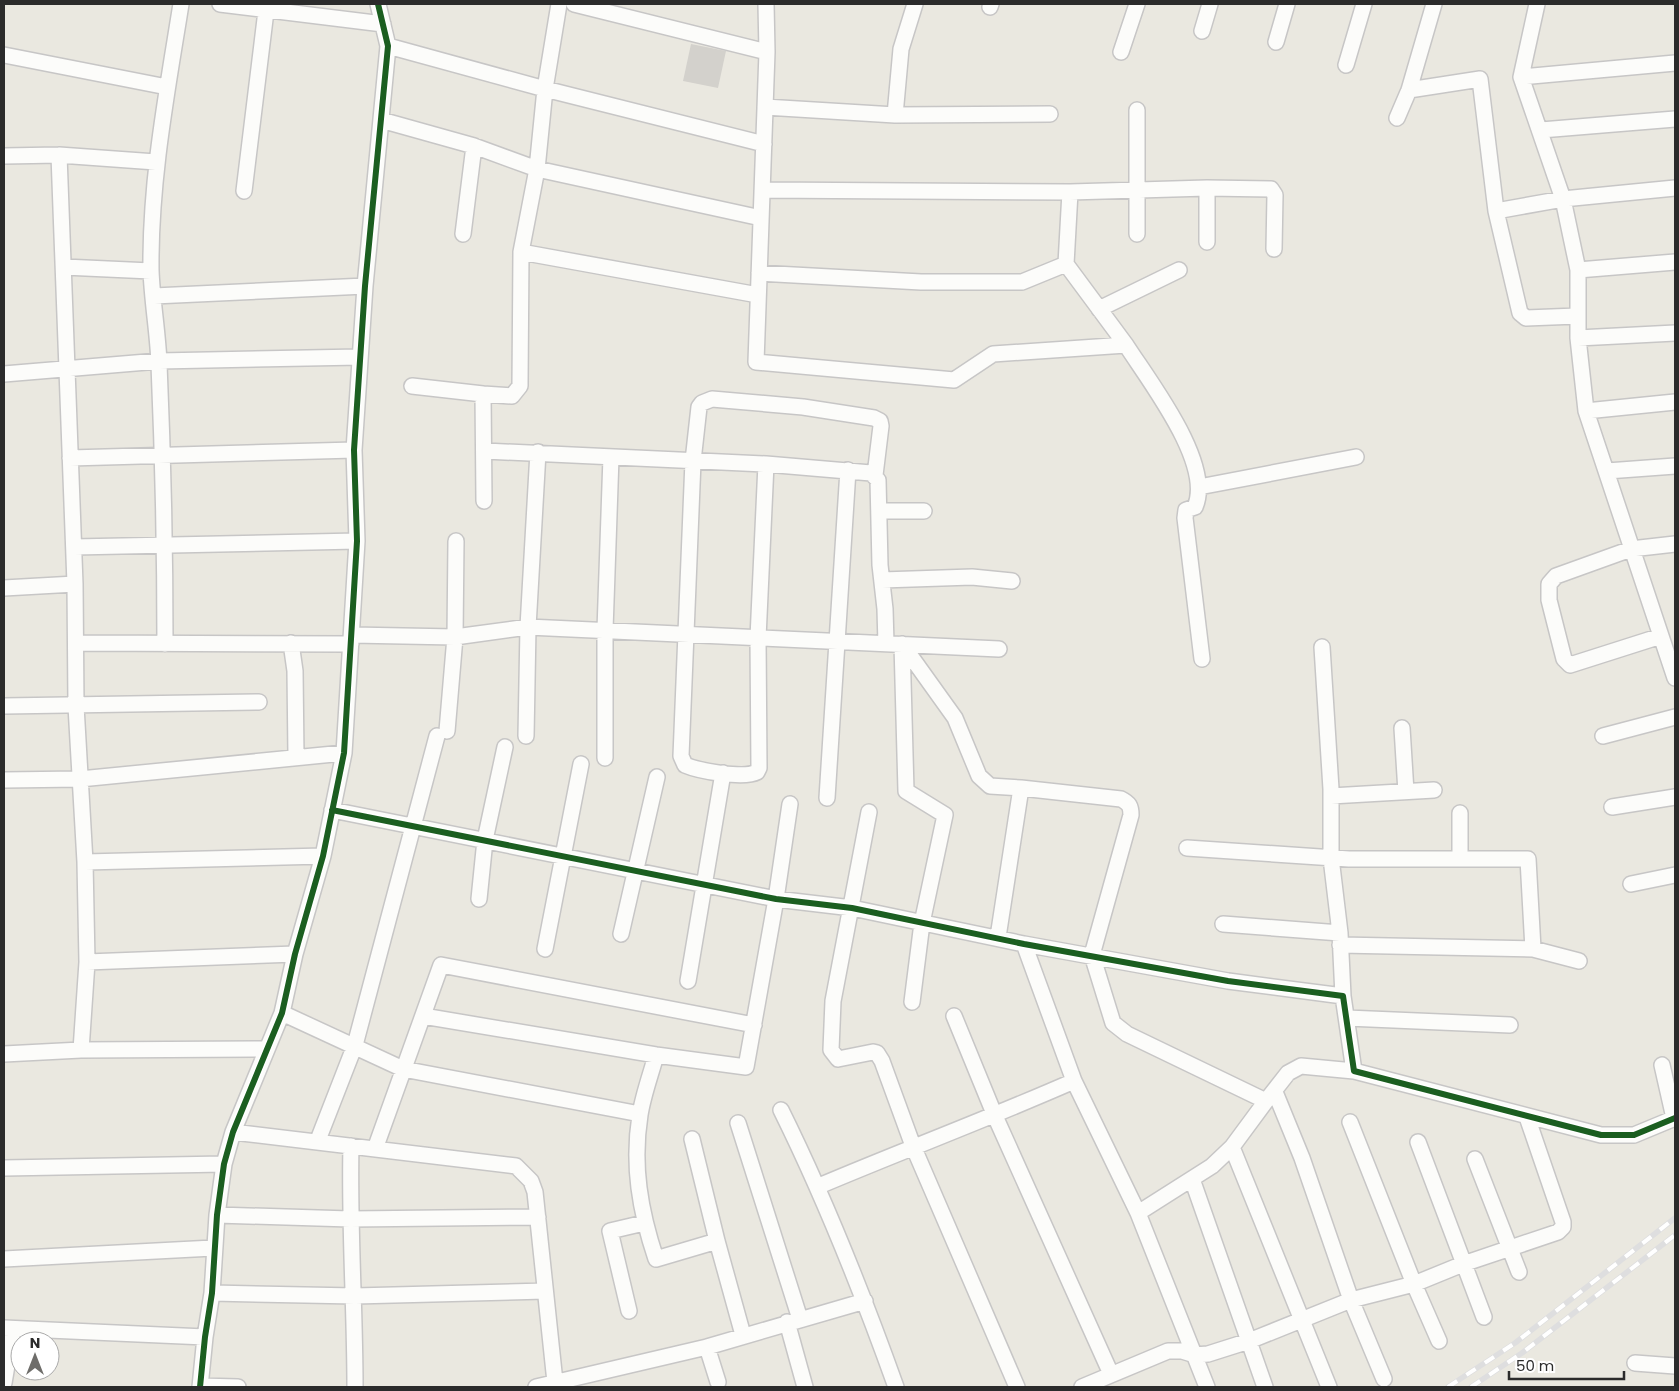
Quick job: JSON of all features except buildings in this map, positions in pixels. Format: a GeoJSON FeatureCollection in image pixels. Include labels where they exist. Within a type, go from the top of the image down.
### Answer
{"type":"FeatureCollection","features":[{"type":"Feature","properties":{"kind":"street"},"geometry":{"type":"LineString","coordinates":[[165,644],[166,543],[163,455],[159,361],[151,271],[156,162],[181,4]]}},
{"type":"Feature","properties":{"kind":"street"},"geometry":{"type":"LineString","coordinates":[[220,4],[384,24]]}},
{"type":"Feature","properties":{"kind":"street"},"geometry":{"type":"LineString","coordinates":[[238,1387],[200,1387],[204,1337],[212,1293],[213,1248],[224,1164],[232,1132],[282,1013],[322,856],[344,752],[357,541],[354,450],[364,286],[388,46],[378,4]]}},
{"type":"Feature","properties":{"kind":"street"},"geometry":{"type":"LineString","coordinates":[[412,386],[512,396],[520,386],[521,252],[537,169],[545,89],[559,4]]}},
{"type":"Feature","properties":{"kind":"street"},"geometry":{"type":"LineString","coordinates":[[574,4],[767,52]]}},
{"type":"Feature","properties":{"kind":"street"},"geometry":{"type":"LineString","coordinates":[[766,4],[767,52],[756,362],[954,380],[993,354],[1126,345]]}},
{"type":"Feature","properties":{"kind":"street"},"geometry":{"type":"LineString","coordinates":[[895,115],[901,48],[915,4]]}},
{"type":"Feature","properties":{"kind":"street"},"geometry":{"type":"LineString","coordinates":[[1121,52],[1137,4]]}},
{"type":"Feature","properties":{"kind":"street"},"geometry":{"type":"LineString","coordinates":[[1202,31],[1210,4]]}},
{"type":"Feature","properties":{"kind":"street"},"geometry":{"type":"LineString","coordinates":[[1276,42],[1287,4]]}},
{"type":"Feature","properties":{"kind":"street"},"geometry":{"type":"LineString","coordinates":[[1346,65],[1364,4]]}},
{"type":"Feature","properties":{"kind":"street"},"geometry":{"type":"LineString","coordinates":[[1397,118],[1408,90],[1434,4]]}},
{"type":"Feature","properties":{"kind":"street"},"geometry":{"type":"LineString","coordinates":[[1537,4],[1521,77],[1563,199],[1578,270],[1578,338],[1586,411],[1675,678]]}},
{"type":"Feature","properties":{"kind":"street"},"geometry":{"type":"LineString","coordinates":[[244,191],[266,11]]}},
{"type":"Feature","properties":{"kind":"street"},"geometry":{"type":"LineString","coordinates":[[388,46],[545,89],[764,144]]}},
{"type":"Feature","properties":{"kind":"street"},"geometry":{"type":"LineString","coordinates":[[4,55],[167,87]]}},
{"type":"Feature","properties":{"kind":"street"},"geometry":{"type":"LineString","coordinates":[[1521,77],[1675,63]]}},
{"type":"Feature","properties":{"kind":"street"},"geometry":{"type":"LineString","coordinates":[[1408,90],[1480,79],[1496,211],[1520,313],[1526,318],[1577,316]]}},
{"type":"Feature","properties":{"kind":"street"},"geometry":{"type":"LineString","coordinates":[[765,107],[895,115],[1050,114]]}},
{"type":"Feature","properties":{"kind":"street"},"geometry":{"type":"LineString","coordinates":[[1137,110],[1137,234]]}},
{"type":"Feature","properties":{"kind":"street"},"geometry":{"type":"LineString","coordinates":[[1540,130],[1675,119]]}},
{"type":"Feature","properties":{"kind":"street"},"geometry":{"type":"LineString","coordinates":[[381,120],[474,146],[537,169],[761,218]]}},
{"type":"Feature","properties":{"kind":"street"},"geometry":{"type":"LineString","coordinates":[[463,234],[474,146]]}},
{"type":"Feature","properties":{"kind":"street"},"geometry":{"type":"LineString","coordinates":[[4,156],[59,155],[156,162]]}},
{"type":"Feature","properties":{"kind":"street"},"geometry":{"type":"LineString","coordinates":[[59,155],[74,547],[76,706],[85,862],[87,962],[81,1050]]}},
{"type":"Feature","properties":{"kind":"street"},"geometry":{"type":"LineString","coordinates":[[762,190],[1070,192],[1207,188],[1271,189],[1275,195],[1274,249]]}},
{"type":"Feature","properties":{"kind":"street"},"geometry":{"type":"LineString","coordinates":[[1207,188],[1207,242]]}},
{"type":"Feature","properties":{"kind":"street"},"geometry":{"type":"LineString","coordinates":[[1496,211],[1563,199],[1675,188]]}},
{"type":"Feature","properties":{"kind":"street"},"geometry":{"type":"LineString","coordinates":[[1070,192],[1066,264],[1126,345],[1188,443],[1199,487],[1199,499],[1195,507],[1186,510],[1185,518],[1202,659]]}},
{"type":"Feature","properties":{"kind":"street"},"geometry":{"type":"LineString","coordinates":[[521,252],[758,295]]}},
{"type":"Feature","properties":{"kind":"street"},"geometry":{"type":"LineString","coordinates":[[1578,270],[1675,262]]}},
{"type":"Feature","properties":{"kind":"street"},"geometry":{"type":"LineString","coordinates":[[759,273],[921,282],[1022,282],[1066,264]]}},
{"type":"Feature","properties":{"kind":"street"},"geometry":{"type":"LineString","coordinates":[[64,267],[151,271]]}},
{"type":"Feature","properties":{"kind":"street"},"geometry":{"type":"LineString","coordinates":[[1099,308],[1179,270]]}},
{"type":"Feature","properties":{"kind":"street"},"geometry":{"type":"LineString","coordinates":[[154,296],[364,286]]}},
{"type":"Feature","properties":{"kind":"street"},"geometry":{"type":"LineString","coordinates":[[1578,338],[1675,333]]}},
{"type":"Feature","properties":{"kind":"street"},"geometry":{"type":"LineString","coordinates":[[4,374],[159,361],[360,357]]}},
{"type":"Feature","properties":{"kind":"street"},"geometry":{"type":"LineString","coordinates":[[483,394],[484,502]]}},
{"type":"Feature","properties":{"kind":"street"},"geometry":{"type":"LineString","coordinates":[[766,464],[758,638],[759,768],[754,774],[723,773],[691,767],[683,762],[693,460],[697,413],[702,403],[712,399],[803,407],[874,418],[880,421],[875,475],[878,480],[886,644]]}},
{"type":"Feature","properties":{"kind":"street"},"geometry":{"type":"LineString","coordinates":[[1586,411],[1675,402]]}},
{"type":"Feature","properties":{"kind":"street"},"geometry":{"type":"LineString","coordinates":[[70,458],[354,450]]}},
{"type":"Feature","properties":{"kind":"street"},"geometry":{"type":"LineString","coordinates":[[485,451],[766,464],[848,470],[875,475]]}},
{"type":"Feature","properties":{"kind":"street"},"geometry":{"type":"LineString","coordinates":[[526,736],[528,627],[538,452]]}},
{"type":"Feature","properties":{"kind":"street"},"geometry":{"type":"LineString","coordinates":[[605,758],[606,630],[611,457]]}},
{"type":"Feature","properties":{"kind":"street"},"geometry":{"type":"LineString","coordinates":[[1199,487],[1356,458]]}},
{"type":"Feature","properties":{"kind":"street"},"geometry":{"type":"LineString","coordinates":[[1607,471],[1675,466]]}},
{"type":"Feature","properties":{"kind":"street"},"geometry":{"type":"LineString","coordinates":[[827,798],[848,470]]}},
{"type":"Feature","properties":{"kind":"street"},"geometry":{"type":"LineString","coordinates":[[879,511],[924,511]]}},
{"type":"Feature","properties":{"kind":"street"},"geometry":{"type":"LineString","coordinates":[[74,547],[166,543],[357,541]]}},
{"type":"Feature","properties":{"kind":"street"},"geometry":{"type":"LineString","coordinates":[[318,1140],[355,1045],[414,826],[442,733],[455,637],[456,541]]}},
{"type":"Feature","properties":{"kind":"street"},"geometry":{"type":"LineString","coordinates":[[1662,636],[1570,665],[1564,659],[1549,600],[1549,584],[1556,576],[1631,549],[1675,544]]}},
{"type":"Feature","properties":{"kind":"street"},"geometry":{"type":"LineString","coordinates":[[882,580],[972,577],[1012,581]]}},
{"type":"Feature","properties":{"kind":"street"},"geometry":{"type":"LineString","coordinates":[[4,588],[75,584]]}},
{"type":"Feature","properties":{"kind":"street"},"geometry":{"type":"LineString","coordinates":[[76,643],[291,643],[351,639],[455,637],[528,627],[999,649]]}},
{"type":"Feature","properties":{"kind":"street"},"geometry":{"type":"LineString","coordinates":[[291,643],[295,671],[296,757]]}},
{"type":"Feature","properties":{"kind":"street"},"geometry":{"type":"LineString","coordinates":[[902,644],[955,718],[979,776],[990,786],[1121,799],[1128,803],[1131,815],[1092,955],[1112,1023],[1127,1034],[1271,1096],[1302,1158],[1351,1300],[1384,1379]]}},
{"type":"Feature","properties":{"kind":"street"},"geometry":{"type":"LineString","coordinates":[[902,644],[906,791],[945,815],[922,923],[912,1002]]}},
{"type":"Feature","properties":{"kind":"street"},"geometry":{"type":"LineString","coordinates":[[1322,647],[1331,796],[1331,858],[1340,939],[1343,996],[1354,1071]]}},
{"type":"Feature","properties":{"kind":"street"},"geometry":{"type":"LineString","coordinates":[[4,706],[259,702]]}},
{"type":"Feature","properties":{"kind":"street"},"geometry":{"type":"LineString","coordinates":[[1603,736],[1675,717]]}},
{"type":"Feature","properties":{"kind":"street"},"geometry":{"type":"LineString","coordinates":[[1402,728],[1406,792]]}},
{"type":"Feature","properties":{"kind":"street"},"geometry":{"type":"LineString","coordinates":[[479,899],[485,840],[505,747]]}},
{"type":"Feature","properties":{"kind":"street"},"geometry":{"type":"LineString","coordinates":[[4,780],[80,779],[344,752]]}},
{"type":"Feature","properties":{"kind":"street"},"geometry":{"type":"LineString","coordinates":[[545,949],[581,764]]}},
{"type":"Feature","properties":{"kind":"street"},"geometry":{"type":"LineString","coordinates":[[688,981],[706,884],[723,773]]}},
{"type":"Feature","properties":{"kind":"street"},"geometry":{"type":"LineString","coordinates":[[621,934],[657,777]]}},
{"type":"Feature","properties":{"kind":"street"},"geometry":{"type":"LineString","coordinates":[[998,937],[1021,788]]}},
{"type":"Feature","properties":{"kind":"street"},"geometry":{"type":"LineString","coordinates":[[1331,796],[1434,790]]}},
{"type":"Feature","properties":{"kind":"street"},"geometry":{"type":"LineString","coordinates":[[1612,807],[1675,797]]}},
{"type":"Feature","properties":{"kind":"street"},"geometry":{"type":"LineString","coordinates":[[423,1016],[656,1055],[746,1066],[776,899],[790,804]]}},
{"type":"Feature","properties":{"kind":"street"},"geometry":{"type":"LineString","coordinates":[[332,810],[776,899],[852,908],[998,937],[1024,944],[1228,981],[1343,996]]}},
{"type":"Feature","properties":{"kind":"street"},"geometry":{"type":"LineString","coordinates":[[870,812],[833,1001],[831,1050],[834,1058],[838,1059],[873,1052],[880,1056],[913,1146],[1017,1387]]}},
{"type":"Feature","properties":{"kind":"street"},"geometry":{"type":"LineString","coordinates":[[1460,813],[1460,859]]}},
{"type":"Feature","properties":{"kind":"street"},"geometry":{"type":"LineString","coordinates":[[1187,848],[1331,858],[1528,859],[1533,949]]}},
{"type":"Feature","properties":{"kind":"street"},"geometry":{"type":"LineString","coordinates":[[85,862],[322,856]]}},
{"type":"Feature","properties":{"kind":"street"},"geometry":{"type":"LineString","coordinates":[[1632,884],[1675,875]]}},
{"type":"Feature","properties":{"kind":"street"},"geometry":{"type":"LineString","coordinates":[[1223,924],[1340,939],[1533,949],[1579,961]]}},
{"type":"Feature","properties":{"kind":"street"},"geometry":{"type":"LineString","coordinates":[[1024,944],[1074,1081],[1138,1214],[1207,1387]]}},
{"type":"Feature","properties":{"kind":"street"},"geometry":{"type":"LineString","coordinates":[[87,962],[296,954]]}},
{"type":"Feature","properties":{"kind":"street"},"geometry":{"type":"LineString","coordinates":[[375,1149],[442,965],[754,1025]]}},
{"type":"Feature","properties":{"kind":"street"},"geometry":{"type":"LineString","coordinates":[[282,1013],[355,1045],[403,1069],[640,1114]]}},
{"type":"Feature","properties":{"kind":"street"},"geometry":{"type":"LineString","coordinates":[[954,1016],[995,1116],[1111,1374]]}},
{"type":"Feature","properties":{"kind":"street"},"geometry":{"type":"LineString","coordinates":[[1347,1018],[1510,1025]]}},
{"type":"Feature","properties":{"kind":"street"},"geometry":{"type":"LineString","coordinates":[[4,1054],[81,1050],[267,1049]]}},
{"type":"Feature","properties":{"kind":"street"},"geometry":{"type":"LineString","coordinates":[[656,1055],[640,1114],[636,1168],[644,1223],[656,1259],[716,1241]]}},
{"type":"Feature","properties":{"kind":"street"},"geometry":{"type":"LineString","coordinates":[[1138,1214],[1212,1166],[1232,1147],[1288,1073],[1301,1066],[1354,1071],[1528,1118],[1618,1137],[1634,1135],[1675,1118],[1662,1065]]}},
{"type":"Feature","properties":{"kind":"street"},"geometry":{"type":"LineString","coordinates":[[819,1186],[913,1146],[995,1116],[1074,1081]]}},
{"type":"Feature","properties":{"kind":"street"},"geometry":{"type":"LineString","coordinates":[[781,1110],[819,1186],[865,1301],[896,1387]]}},
{"type":"Feature","properties":{"kind":"street"},"geometry":{"type":"LineString","coordinates":[[1082,1387],[1168,1351],[1182,1351],[1195,1355],[1208,1354],[1250,1341],[1351,1300],[1414,1284],[1463,1264],[1558,1232],[1563,1227],[1563,1222],[1528,1118]]}},
{"type":"Feature","properties":{"kind":"street"},"geometry":{"type":"LineString","coordinates":[[1350,1122],[1414,1284],[1439,1341]]}},
{"type":"Feature","properties":{"kind":"street"},"geometry":{"type":"LineString","coordinates":[[738,1123],[794,1321],[805,1387]]}},
{"type":"Feature","properties":{"kind":"street"},"geometry":{"type":"LineString","coordinates":[[232,1132],[318,1140],[351,1146],[516,1166],[531,1181],[535,1192],[555,1382]]}},
{"type":"Feature","properties":{"kind":"street"},"geometry":{"type":"LineString","coordinates":[[692,1139],[716,1241],[743,1335]]}},
{"type":"Feature","properties":{"kind":"street"},"geometry":{"type":"LineString","coordinates":[[1418,1142],[1484,1317]]}},
{"type":"Feature","properties":{"kind":"street"},"geometry":{"type":"LineString","coordinates":[[351,1146],[350,1219],[355,1296],[355,1387]]}},
{"type":"Feature","properties":{"kind":"street"},"geometry":{"type":"LineString","coordinates":[[1232,1147],[1329,1387]]}},
{"type":"Feature","properties":{"kind":"street"},"geometry":{"type":"LineString","coordinates":[[1475,1159],[1519,1272]]}},
{"type":"Feature","properties":{"kind":"street"},"geometry":{"type":"LineString","coordinates":[[4,1168],[224,1164]]}},
{"type":"Feature","properties":{"kind":"street"},"geometry":{"type":"LineString","coordinates":[[1192,1179],[1265,1387]]}},
{"type":"Feature","properties":{"kind":"street"},"geometry":{"type":"LineString","coordinates":[[217,1215],[350,1219],[538,1217]]}},
{"type":"Feature","properties":{"kind":"street"},"geometry":{"type":"LineString","coordinates":[[628,1311],[610,1231],[644,1223]]}},
{"type":"Feature","properties":{"kind":"street"},"geometry":{"type":"LineString","coordinates":[[4,1259],[213,1248]]}},
{"type":"Feature","properties":{"kind":"street"},"geometry":{"type":"LineString","coordinates":[[212,1293],[355,1296],[545,1292]]}},
{"type":"Feature","properties":{"kind":"street"},"geometry":{"type":"LineString","coordinates":[[536,1387],[707,1346],[865,1301]]}},
{"type":"Feature","properties":{"kind":"street"},"geometry":{"type":"LineString","coordinates":[[4,1383],[8,1329],[204,1337]]}},
{"type":"Feature","properties":{"kind":"street"},"geometry":{"type":"LineString","coordinates":[[707,1346],[718,1382]]}},
{"type":"Feature","properties":{"kind":"street"},"geometry":{"type":"LineString","coordinates":[[1635,1363],[1675,1366]]}},
{"type":"Feature","properties":{"kind":"railway"},"geometry":{"type":"LineString","coordinates":[[1448,1387],[1515,1343],[1675,1218]]}},
{"type":"Feature","properties":{"kind":"railway"},"geometry":{"type":"LineString","coordinates":[[1471,1387],[1522,1353],[1675,1235]]}},
{"type":"Feature","properties":{"kind":"cycle path"},"geometry":{"type":"LineString","coordinates":[[200,1387],[212,1293],[217,1215],[224,1164],[233,1132],[282,1013],[295,954],[323,856],[344,753],[357,541],[354,450],[365,286],[388,46],[378,4]]}},
{"type":"Feature","properties":{"kind":"cycle path"},"geometry":{"type":"LineString","coordinates":[[332,810],[776,899],[852,908],[1024,944],[1228,981],[1343,996],[1354,1071],[1601,1135],[1634,1135],[1675,1118]]}}]}
